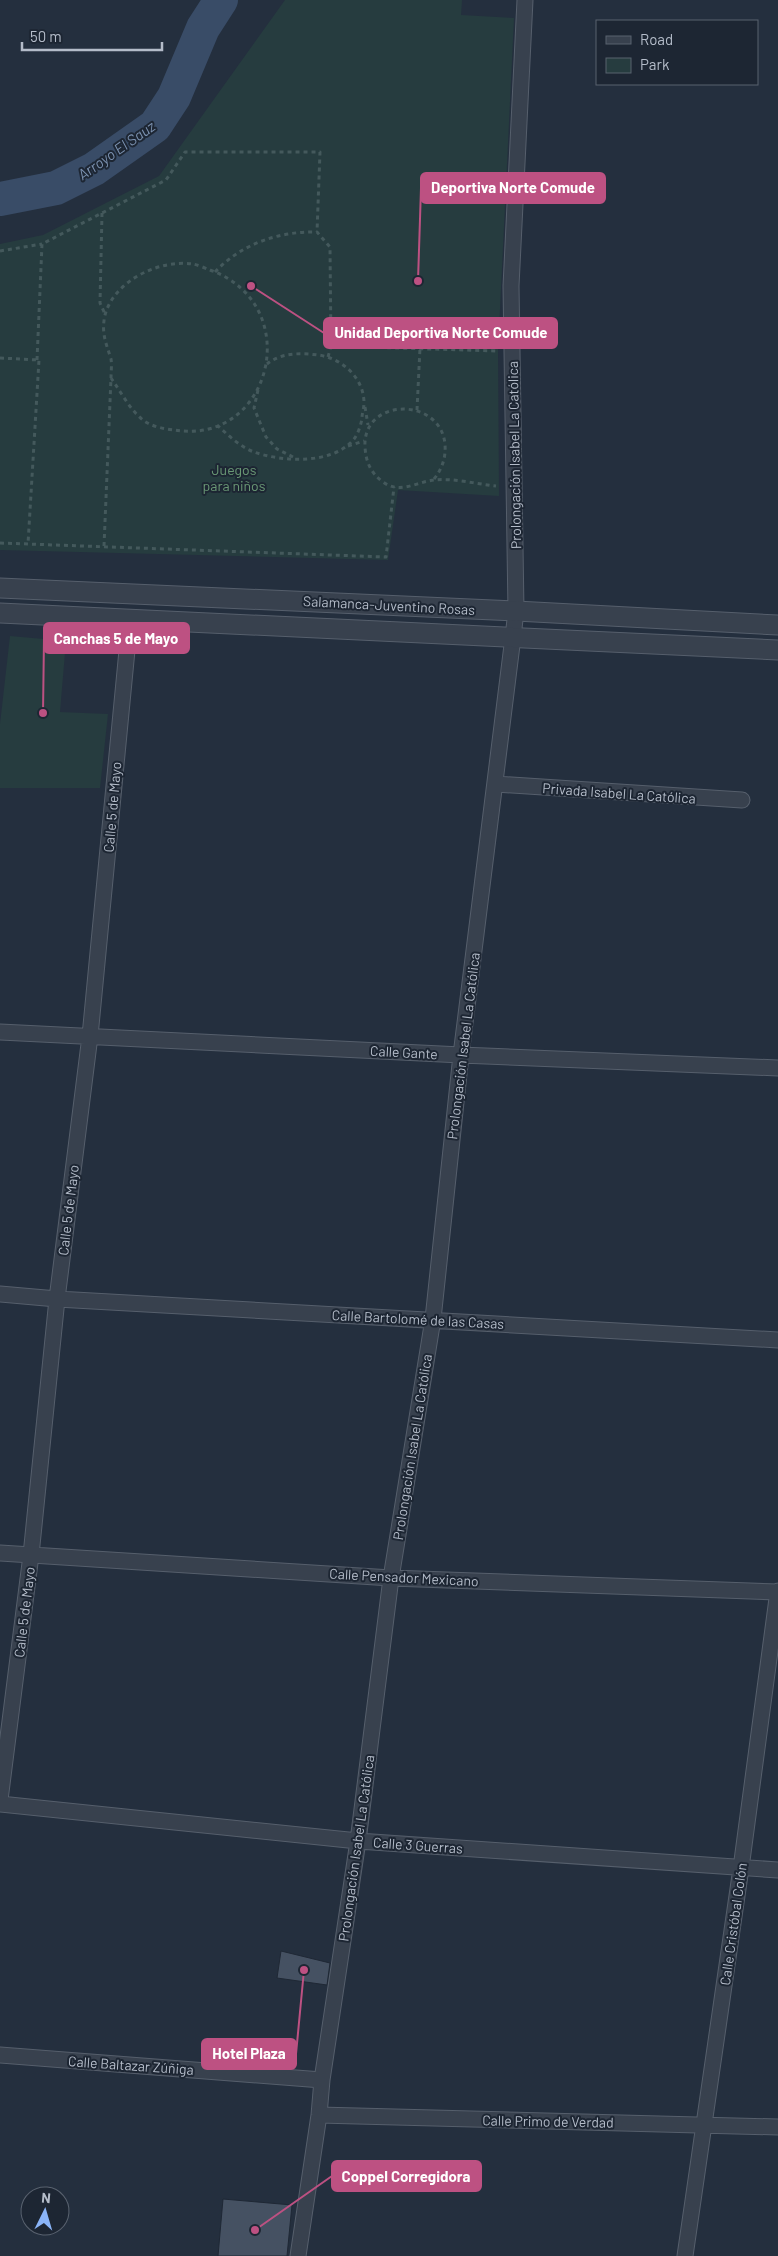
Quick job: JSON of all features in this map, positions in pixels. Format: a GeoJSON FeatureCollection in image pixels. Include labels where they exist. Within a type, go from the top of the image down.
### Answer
{"type":"FeatureCollection","features":[{"type":"Feature","properties":{"kind":"street","name":"Prolongación Isabel La Católica"},"geometry":{"type":"LineString","coordinates":[[298,2256],[358,1841],[391,1578],[433,1319],[461,1056],[516,611],[511,286],[525,0]]}},
{"type":"Feature","properties":{"kind":"street","name":"Salamanca-Juventino Rosas"},"geometry":{"type":"LineString","coordinates":[[0,588],[516,611],[778,625]]}},
{"type":"Feature","properties":{"kind":"street","name":"Salamanca-Juventino Rosas"},"geometry":{"type":"LineString","coordinates":[[0,613],[778,650]]}},
{"type":"Feature","properties":{"kind":"street","name":"Calle 5 de Mayo"},"geometry":{"type":"LineString","coordinates":[[0,1800],[31,1556],[57,1299],[90,1036],[130,619]]}},
{"type":"Feature","properties":{"kind":"street","name":"Privada Isabel La Católica"},"geometry":{"type":"LineString","coordinates":[[496,784],[742,800]]}},
{"type":"Feature","properties":{"kind":"street","name":"Calle Gante"},"geometry":{"type":"LineString","coordinates":[[0,1032],[461,1056],[778,1068]]}},
{"type":"Feature","properties":{"kind":"street","name":"Calle Bartolomé de las Casas"},"geometry":{"type":"LineString","coordinates":[[0,1294],[57,1299],[778,1340]]}},
{"type":"Feature","properties":{"kind":"street","name":"Calle Pensador Mexicano"},"geometry":{"type":"LineString","coordinates":[[0,1553],[391,1578],[778,1592]]}},
{"type":"Feature","properties":{"kind":"street","name":"Calle Cristóbal Colón"},"geometry":{"type":"LineString","coordinates":[[685,2256],[742,1868],[778,1592]]}},
{"type":"Feature","properties":{"kind":"street","name":"Calle 3 Guerras"},"geometry":{"type":"LineString","coordinates":[[0,1804],[358,1841],[778,1870]]}},
{"type":"Feature","properties":{"kind":"street","name":"Calle Baltazar Zúñiga"},"geometry":{"type":"LineString","coordinates":[[0,2055],[322,2080]]}},
{"type":"Feature","properties":{"kind":"street","name":"Calle Primo de Verdad"},"geometry":{"type":"LineString","coordinates":[[318,2115],[778,2127]]}},
{"type":"Feature","properties":{"kind":"path"},"geometry":{"type":"LineString","coordinates":[[0,251],[42,244],[166,180],[185,152],[320,152],[317,232],[330,247],[331,346],[328,357]]}},
{"type":"Feature","properties":{"kind":"path"},"geometry":{"type":"LineString","coordinates":[[102,213],[100,303],[105,314]]}},
{"type":"Feature","properties":{"kind":"path"},"geometry":{"type":"LineString","coordinates":[[214,272],[228,257],[262,240],[282,235],[317,232]]}},
{"type":"Feature","properties":{"kind":"path"},"geometry":{"type":"LineString","coordinates":[[28,544],[39,360],[37,360],[42,244]]}},
{"type":"Feature","properties":{"kind":"path"},"geometry":{"type":"LineString","coordinates":[[104,546],[111,378],[111,361],[103,340],[105,314],[119,290],[137,275],[160,266],[193,264],[236,282],[252,298],[261,313],[269,339],[267,364],[259,385],[254,408],[266,437],[277,449],[297,459]]}},
{"type":"Feature","properties":{"kind":"path"},"geometry":{"type":"LineString","coordinates":[[331,346],[498,351]]}},
{"type":"Feature","properties":{"kind":"path"},"geometry":{"type":"LineString","coordinates":[[417,410],[420,348]]}},
{"type":"Feature","properties":{"kind":"path"},"geometry":{"type":"LineString","coordinates":[[267,364],[285,355],[302,353],[328,357],[340,362],[353,373],[360,385],[368,426],[364,441],[365,457],[372,473],[387,485],[394,487],[414,486],[434,480],[496,486]]}},
{"type":"Feature","properties":{"kind":"path"},"geometry":{"type":"LineString","coordinates":[[0,358],[37,360]]}},
{"type":"Feature","properties":{"kind":"path"},"geometry":{"type":"LineString","coordinates":[[111,378],[144,421],[161,428],[185,432],[207,430],[229,420],[246,408],[259,385]]}},
{"type":"Feature","properties":{"kind":"path"},"geometry":{"type":"LineString","coordinates":[[347,446],[355,438],[361,422],[364,402]]}},
{"type":"Feature","properties":{"kind":"path"},"geometry":{"type":"LineString","coordinates":[[368,426],[383,414],[401,408],[417,410],[430,417],[439,425],[444,435],[444,459],[441,470],[434,480]]}},
{"type":"Feature","properties":{"kind":"path"},"geometry":{"type":"LineString","coordinates":[[218,425],[232,439],[253,452],[297,459],[318,459],[347,446],[364,441]]}},
{"type":"Feature","properties":{"kind":"path"},"geometry":{"type":"LineString","coordinates":[[0,543],[386,557],[394,487]]}},
{"type":"Feature","properties":{"kind":"green space","name":"Juegos para niños"},"geometry":{"type":"Polygon","coordinates":[[[285,0],[462,0],[461,15],[514,18],[498,351],[499,496],[398,490],[388,560],[0,550],[0,244],[43,235],[159,176],[285,0]]]}},
{"type":"Feature","properties":{"kind":"green space"},"geometry":{"type":"Polygon","coordinates":[[[10,636],[66,641],[60,712],[108,714],[100,788],[0,788],[0,724],[10,636]]]}},
{"type":"Feature","properties":{"kind":"building"},"geometry":{"type":"Polygon","coordinates":[[[281,1951],[330,1963],[327,1985],[277,1978],[281,1951]]]}},
{"type":"Feature","properties":{"kind":"building"},"geometry":{"type":"Polygon","coordinates":[[[223,2199],[292,2205],[287,2256],[218,2256],[223,2199]]]}},
{"type":"Feature","properties":{"kind":"waterway","name":"Arroyo El Sauz"},"geometry":{"type":"LineString","coordinates":[[0,199],[56,188],[94,169],[155,126],[174,97],[203,28],[221,0]]}},
{"type":"Feature","properties":{"kind":"place","name":"Deportiva Norte Comude"},"geometry":{"type":"Point","coordinates":[418,281]}},
{"type":"Feature","properties":{"kind":"place","name":"Unidad Deportiva Norte Comude"},"geometry":{"type":"Point","coordinates":[251,286]}},
{"type":"Feature","properties":{"kind":"place","name":"Canchas 5 de Mayo"},"geometry":{"type":"Point","coordinates":[43,713]}},
{"type":"Feature","properties":{"kind":"place","name":"Hotel Plaza"},"geometry":{"type":"Point","coordinates":[304,1970]}},
{"type":"Feature","properties":{"kind":"place","name":"Coppel Corregidora"},"geometry":{"type":"Point","coordinates":[255,2230]}}]}
